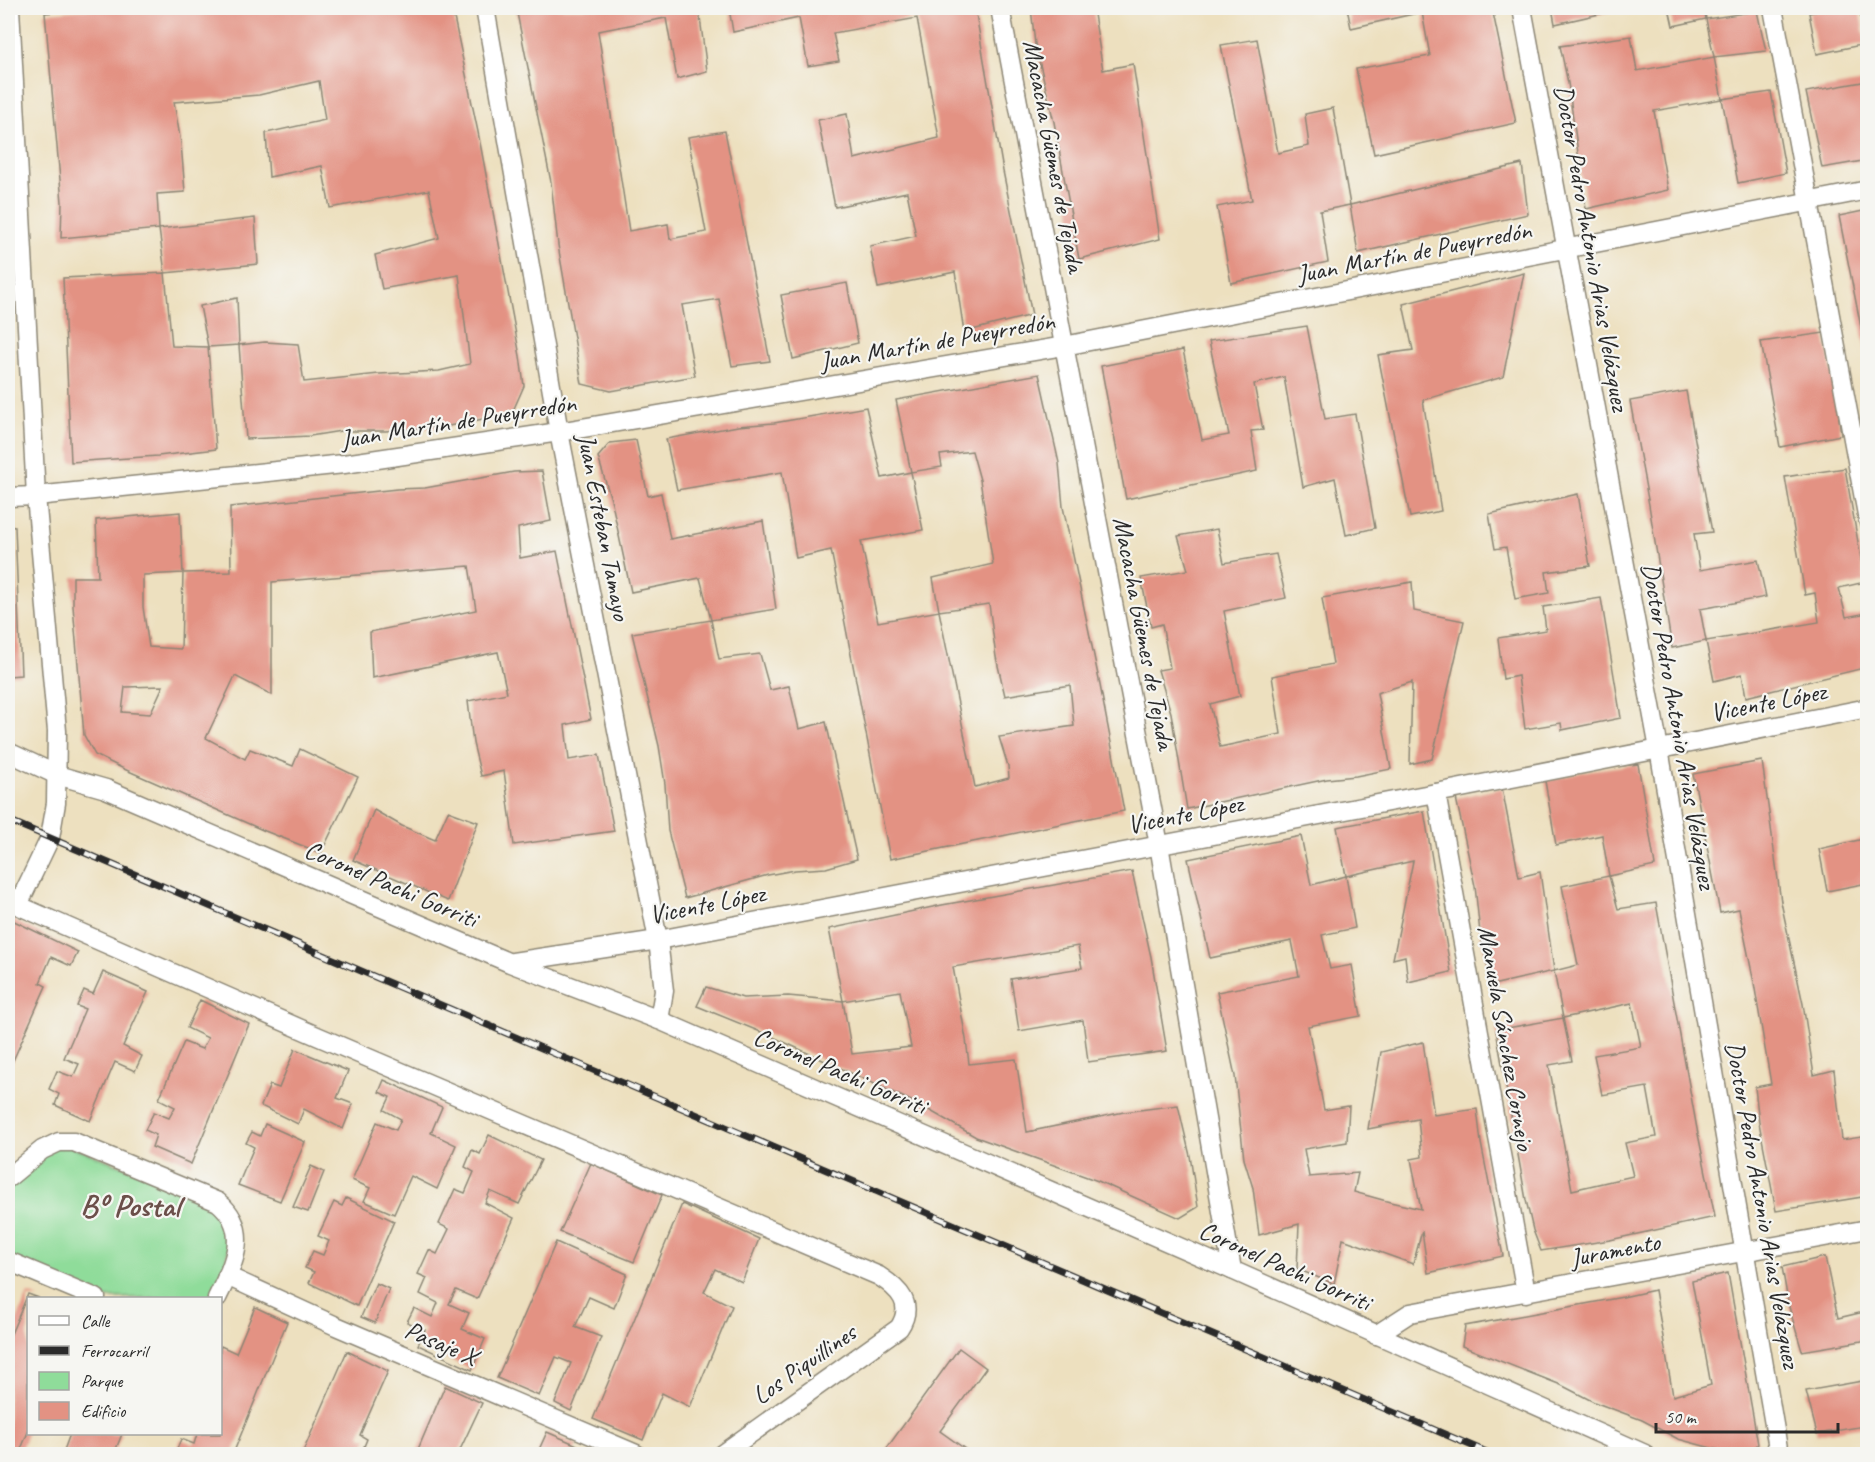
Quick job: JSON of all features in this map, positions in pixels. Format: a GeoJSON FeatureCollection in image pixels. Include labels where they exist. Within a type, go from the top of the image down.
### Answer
{"type":"FeatureCollection","features":[{"type":"Feature","properties":{"kind":"street"},"geometry":{"type":"LineString","coordinates":[[10,8],[36,496],[57,730],[56,803],[50,838],[13,903]]}},
{"type":"Feature","properties":{"kind":"street","name":"Juan Esteban Tamayo"},"geometry":{"type":"LineString","coordinates":[[485,8],[559,432],[658,940],[664,991],[659,1020]]}},
{"type":"Feature","properties":{"kind":"street","name":"Macacha Güemes de Tejada"},"geometry":{"type":"LineString","coordinates":[[1000,8],[1159,845],[1232,1270]]}},
{"type":"Feature","properties":{"kind":"street","name":"Doctor Pedro Antonio Arias Velázquez"},"geometry":{"type":"LineString","coordinates":[[1522,8],[1659,749],[1779,1455]]}},
{"type":"Feature","properties":{"kind":"street"},"geometry":{"type":"LineString","coordinates":[[1773,8],[1868,520]]}},
{"type":"Feature","properties":{"kind":"street","name":"Juan Martín de Pueyrredón"},"geometry":{"type":"LineString","coordinates":[[8,497],[344,464],[559,432],[1064,346],[1868,190]]}},
{"type":"Feature","properties":{"kind":"street","name":"Vicente López"},"geometry":{"type":"LineString","coordinates":[[510,963],[658,940],[1436,793],[1868,708]]}},
{"type":"Feature","properties":{"kind":"street","name":"Coronel Pachi Gorriti"},"geometry":{"type":"LineString","coordinates":[[8,752],[57,775],[106,789],[510,963],[659,1020],[1232,1270],[1645,1455]]}},
{"type":"Feature","properties":{"kind":"street","name":"Manuela Sánchez Cornejo"},"geometry":{"type":"LineString","coordinates":[[1436,793],[1526,1293]]}},
{"type":"Feature","properties":{"kind":"street","name":"Los Piquillines"},"geometry":{"type":"LineString","coordinates":[[13,903],[317,1036],[879,1276],[899,1293],[907,1309],[905,1319],[899,1328],[722,1455]]}},
{"type":"Feature","properties":{"kind":"street"},"geometry":{"type":"LineString","coordinates":[[8,1178],[42,1150],[60,1142],[74,1142],[218,1202],[235,1221],[238,1235],[237,1248],[228,1276],[218,1297]]}},
{"type":"Feature","properties":{"kind":"street","name":"Juramento"},"geometry":{"type":"LineString","coordinates":[[1376,1335],[1410,1314],[1868,1229]]}},
{"type":"Feature","properties":{"kind":"street"},"geometry":{"type":"LineString","coordinates":[[8,1261],[91,1297]]}},
{"type":"Feature","properties":{"kind":"street","name":"Pasaje X"},"geometry":{"type":"LineString","coordinates":[[228,1276],[345,1330],[636,1455]]}},
{"type":"Feature","properties":{"kind":"green space"},"geometry":{"type":"Polygon","coordinates":[[[59,1142],[213,1200],[235,1221],[217,1297],[94,1297],[8,1261],[8,1178],[59,1142]]]}},
{"type":"Feature","properties":{"kind":"building"},"geometry":{"type":"Polygon","coordinates":[[[104,8],[452,8],[520,356],[524,386],[512,413],[444,427],[341,431],[310,436],[246,439],[239,345],[265,342],[298,344],[304,382],[379,374],[439,371],[470,364],[459,275],[382,289],[375,255],[439,238],[429,190],[330,208],[322,166],[269,177],[266,133],[325,120],[319,81],[259,95],[174,102],[181,143],[185,192],[157,194],[159,229],[61,238],[62,202],[45,13],[104,8]]]}},
{"type":"Feature","properties":{"kind":"building"},"geometry":{"type":"Polygon","coordinates":[[[516,8],[707,8],[699,10],[707,71],[677,79],[666,18],[598,31],[629,231],[668,224],[670,239],[706,232],[688,137],[725,131],[770,361],[732,366],[719,299],[682,305],[695,376],[611,391],[582,384],[558,245],[551,182],[516,8]]]}},
{"type":"Feature","properties":{"kind":"building"},"geometry":{"type":"Polygon","coordinates":[[[729,8],[975,8],[1003,171],[1032,315],[964,332],[955,272],[878,288],[870,246],[916,236],[907,192],[835,207],[818,120],[847,114],[854,159],[939,138],[917,18],[833,33],[839,61],[808,66],[799,18],[733,32],[729,8]]]}},
{"type":"Feature","properties":{"kind":"building"},"geometry":{"type":"Polygon","coordinates":[[[1031,8],[1093,8],[1103,70],[1133,64],[1160,239],[1079,259],[1054,122],[1035,44],[1031,8]]]}},
{"type":"Feature","properties":{"kind":"building"},"geometry":{"type":"Polygon","coordinates":[[[1347,8],[1492,8],[1516,123],[1374,154],[1356,69],[1430,56],[1422,12],[1351,28],[1347,8]]]}},
{"type":"Feature","properties":{"kind":"building"},"geometry":{"type":"Polygon","coordinates":[[[1552,8],[1626,8],[1555,24],[1552,8]]]}},
{"type":"Feature","properties":{"kind":"building"},"geometry":{"type":"Polygon","coordinates":[[[1669,8],[1704,8],[1706,19],[1673,26],[1669,8]]]}},
{"type":"Feature","properties":{"kind":"building"},"geometry":{"type":"Polygon","coordinates":[[[1834,8],[1859,8],[1866,44],[1817,54],[1809,13],[1834,8]]]}},
{"type":"Feature","properties":{"kind":"building"},"geometry":{"type":"Polygon","coordinates":[[[1757,11],[1766,51],[1714,57],[1706,19],[1757,11]]]}},
{"type":"Feature","properties":{"kind":"building"},"geometry":{"type":"Polygon","coordinates":[[[1631,36],[1637,71],[1714,57],[1722,99],[1654,111],[1668,190],[1586,209],[1568,83],[1560,46],[1631,36]]]}},
{"type":"Feature","properties":{"kind":"building"},"geometry":{"type":"Polygon","coordinates":[[[1257,39],[1278,153],[1309,146],[1305,114],[1333,108],[1350,205],[1320,211],[1328,262],[1231,283],[1217,207],[1252,200],[1221,45],[1257,39]]]}},
{"type":"Feature","properties":{"kind":"building"},"geometry":{"type":"Polygon","coordinates":[[[1868,81],[1868,160],[1822,168],[1806,92],[1868,81]]]}},
{"type":"Feature","properties":{"kind":"building"},"geometry":{"type":"Polygon","coordinates":[[[1771,92],[1786,173],[1738,183],[1722,99],[1771,92]]]}},
{"type":"Feature","properties":{"kind":"building"},"geometry":{"type":"Polygon","coordinates":[[[1522,164],[1528,214],[1358,253],[1350,205],[1522,164]]]}},
{"type":"Feature","properties":{"kind":"building"},"geometry":{"type":"Polygon","coordinates":[[[1868,210],[1868,353],[1866,353],[1839,216],[1868,210]]]}},
{"type":"Feature","properties":{"kind":"building"},"geometry":{"type":"Polygon","coordinates":[[[255,218],[258,264],[165,273],[159,229],[255,218]]]}},
{"type":"Feature","properties":{"kind":"building"},"geometry":{"type":"Polygon","coordinates":[[[165,273],[172,346],[208,347],[216,449],[71,462],[63,278],[165,273]]]}},
{"type":"Feature","properties":{"kind":"building"},"geometry":{"type":"Polygon","coordinates":[[[1524,273],[1503,377],[1423,400],[1441,511],[1410,517],[1378,355],[1413,350],[1403,304],[1524,273]]]}},
{"type":"Feature","properties":{"kind":"building"},"geometry":{"type":"Polygon","coordinates":[[[847,283],[858,343],[793,359],[781,295],[847,283]]]}},
{"type":"Feature","properties":{"kind":"building"},"geometry":{"type":"Polygon","coordinates":[[[237,298],[239,345],[208,347],[200,306],[237,298]]]}},
{"type":"Feature","properties":{"kind":"building"},"geometry":{"type":"Polygon","coordinates":[[[1307,326],[1325,419],[1355,414],[1375,528],[1346,535],[1335,478],[1303,487],[1284,377],[1254,384],[1263,430],[1251,431],[1257,471],[1126,499],[1101,366],[1183,350],[1202,440],[1229,435],[1209,341],[1307,326]]]}},
{"type":"Feature","properties":{"kind":"building"},"geometry":{"type":"Polygon","coordinates":[[[1824,333],[1836,394],[1841,435],[1780,447],[1761,342],[1824,333]]]}},
{"type":"Feature","properties":{"kind":"building"},"geometry":{"type":"Polygon","coordinates":[[[1039,374],[1059,463],[1063,507],[1124,811],[890,859],[831,550],[796,558],[782,472],[677,490],[666,439],[866,407],[882,478],[911,472],[896,400],[1039,374]],[[972,451],[940,455],[942,467],[911,472],[923,530],[861,541],[878,622],[939,611],[933,578],[993,564],[980,480],[972,451]],[[989,604],[939,611],[975,787],[1009,778],[1008,766],[999,737],[1074,726],[1070,685],[1005,696],[996,657],[989,604]]]}},
{"type":"Feature","properties":{"kind":"building"},"geometry":{"type":"Polygon","coordinates":[[[1686,391],[1712,532],[1694,534],[1700,570],[1758,560],[1766,597],[1700,609],[1706,641],[1672,648],[1630,401],[1686,391]]]}},
{"type":"Feature","properties":{"kind":"building"},"geometry":{"type":"Polygon","coordinates":[[[636,440],[648,496],[661,493],[670,539],[763,521],[776,609],[711,620],[700,578],[631,592],[612,503],[598,457],[610,443],[636,440]]]}},
{"type":"Feature","properties":{"kind":"building"},"geometry":{"type":"Polygon","coordinates":[[[1845,468],[1865,582],[1839,588],[1846,617],[1868,613],[1868,667],[1746,697],[1742,674],[1714,681],[1706,641],[1819,622],[1815,593],[1805,595],[1785,477],[1845,468]]]}},
{"type":"Feature","properties":{"kind":"building"},"geometry":{"type":"Polygon","coordinates":[[[542,471],[551,521],[518,528],[520,558],[557,551],[591,719],[565,725],[569,760],[599,755],[614,831],[514,845],[504,771],[481,776],[473,743],[468,701],[507,693],[498,652],[372,678],[370,632],[476,610],[469,566],[272,582],[272,695],[235,676],[206,738],[245,759],[250,749],[293,766],[300,749],[358,777],[321,853],[265,831],[95,755],[84,735],[73,606],[73,577],[98,577],[96,520],[180,512],[183,573],[231,572],[230,507],[425,488],[514,472],[542,471]],[[183,573],[143,575],[143,607],[149,647],[181,649],[183,573]],[[163,686],[125,687],[122,712],[150,714],[163,686]]]}},
{"type":"Feature","properties":{"kind":"building"},"geometry":{"type":"Polygon","coordinates":[[[1578,494],[1590,566],[1546,572],[1549,593],[1515,599],[1506,547],[1495,549],[1489,514],[1578,494]]]}},
{"type":"Feature","properties":{"kind":"building"},"geometry":{"type":"Polygon","coordinates":[[[8,526],[15,527],[21,675],[8,676],[8,526]]]}},
{"type":"Feature","properties":{"kind":"building"},"geometry":{"type":"Polygon","coordinates":[[[1217,529],[1224,563],[1276,554],[1286,598],[1224,611],[1240,696],[1210,704],[1220,747],[1281,734],[1272,676],[1333,664],[1322,598],[1412,582],[1414,611],[1464,621],[1432,759],[1410,764],[1412,682],[1377,693],[1391,769],[1327,779],[1187,809],[1171,713],[1158,670],[1170,668],[1162,624],[1151,627],[1141,578],[1188,570],[1178,536],[1217,529]]]}},
{"type":"Feature","properties":{"kind":"building"},"geometry":{"type":"Polygon","coordinates":[[[1601,598],[1621,718],[1562,730],[1561,723],[1525,729],[1518,676],[1503,679],[1498,638],[1546,630],[1543,607],[1601,598]]]}},
{"type":"Feature","properties":{"kind":"building"},"geometry":{"type":"Polygon","coordinates":[[[711,620],[719,659],[760,654],[770,690],[789,686],[799,729],[826,722],[857,859],[826,868],[768,875],[685,898],[668,831],[665,784],[659,746],[632,633],[711,620]]]}},
{"type":"Feature","properties":{"kind":"building"},"geometry":{"type":"Polygon","coordinates":[[[1762,761],[1781,902],[1803,1004],[1814,1075],[1834,1070],[1842,1140],[1868,1136],[1868,1196],[1776,1211],[1759,1123],[1755,1087],[1771,1084],[1754,983],[1739,909],[1720,913],[1693,774],[1762,761]]]}},
{"type":"Feature","properties":{"kind":"building"},"geometry":{"type":"Polygon","coordinates":[[[1638,764],[1655,866],[1609,876],[1602,835],[1556,845],[1545,781],[1591,770],[1638,764]]]}},
{"type":"Feature","properties":{"kind":"building"},"geometry":{"type":"Polygon","coordinates":[[[1502,788],[1519,877],[1540,872],[1554,971],[1492,985],[1480,933],[1475,886],[1456,798],[1502,788]]]}},
{"type":"Feature","properties":{"kind":"building"},"geometry":{"type":"Polygon","coordinates":[[[374,810],[402,826],[435,840],[448,811],[478,822],[448,901],[353,860],[374,810]]]}},
{"type":"Feature","properties":{"kind":"building"},"geometry":{"type":"Polygon","coordinates":[[[1424,811],[1451,972],[1408,982],[1405,956],[1393,959],[1413,861],[1346,876],[1337,827],[1424,811]]]}},
{"type":"Feature","properties":{"kind":"building"},"geometry":{"type":"Polygon","coordinates":[[[1301,836],[1311,885],[1346,876],[1355,928],[1322,935],[1330,969],[1352,965],[1361,1016],[1308,1026],[1324,1110],[1349,1106],[1347,1142],[1304,1149],[1309,1177],[1358,1173],[1354,1192],[1421,1209],[1411,1159],[1422,1157],[1418,1119],[1368,1129],[1381,1052],[1423,1042],[1434,1115],[1477,1109],[1481,1143],[1503,1256],[1428,1273],[1422,1231],[1413,1264],[1343,1239],[1334,1284],[1297,1269],[1299,1224],[1259,1235],[1253,1188],[1244,1159],[1235,1076],[1217,992],[1299,976],[1292,941],[1210,958],[1188,859],[1301,836]]]}},
{"type":"Feature","properties":{"kind":"building"},"geometry":{"type":"Polygon","coordinates":[[[1868,838],[1868,883],[1827,891],[1819,849],[1868,838]]]}},
{"type":"Feature","properties":{"kind":"building"},"geometry":{"type":"Polygon","coordinates":[[[1132,871],[1151,957],[1167,1051],[1088,1062],[1083,1020],[1019,1031],[1011,979],[1082,968],[1078,946],[953,967],[969,1064],[1016,1059],[1027,1132],[1124,1112],[1178,1105],[1190,1156],[1198,1207],[1180,1218],[1098,1181],[976,1137],[920,1105],[773,1037],[697,1006],[706,987],[743,998],[788,996],[843,1001],[829,929],[942,905],[1132,871]],[[900,991],[843,1001],[852,1054],[911,1047],[900,991]]]}},
{"type":"Feature","properties":{"kind":"building"},"geometry":{"type":"Polygon","coordinates":[[[1609,876],[1618,909],[1656,903],[1715,1217],[1610,1240],[1541,1251],[1526,1200],[1496,1030],[1563,1018],[1554,971],[1578,965],[1562,886],[1609,876]],[[1632,1003],[1563,1018],[1572,1061],[1549,1065],[1572,1190],[1633,1176],[1625,1143],[1656,1137],[1647,1087],[1602,1095],[1594,1055],[1641,1047],[1632,1003]]]}},
{"type":"Feature","properties":{"kind":"building"},"geometry":{"type":"Polygon","coordinates":[[[8,918],[78,952],[71,966],[51,957],[40,983],[46,986],[8,1072],[8,968],[13,955],[8,952],[8,918]]]}},
{"type":"Feature","properties":{"kind":"building"},"geometry":{"type":"Polygon","coordinates":[[[103,972],[148,992],[123,1046],[142,1056],[135,1071],[115,1062],[90,1121],[55,1105],[59,1094],[49,1089],[57,1071],[73,1077],[79,1064],[64,1058],[85,1009],[77,1006],[84,990],[93,994],[103,972]]]}},
{"type":"Feature","properties":{"kind":"building"},"geometry":{"type":"Polygon","coordinates":[[[200,1000],[249,1024],[191,1164],[152,1147],[156,1135],[145,1130],[154,1112],[169,1118],[175,1107],[159,1099],[184,1042],[202,1049],[208,1038],[187,1028],[200,1000]]]}},
{"type":"Feature","properties":{"kind":"building"},"geometry":{"type":"Polygon","coordinates":[[[295,1049],[348,1071],[337,1098],[353,1104],[343,1129],[304,1109],[298,1124],[261,1106],[270,1085],[279,1088],[295,1049]]]}},
{"type":"Feature","properties":{"kind":"building"},"geometry":{"type":"Polygon","coordinates":[[[384,1080],[442,1107],[431,1133],[456,1145],[437,1189],[411,1176],[394,1214],[364,1201],[370,1188],[352,1180],[377,1122],[396,1130],[401,1119],[384,1110],[390,1097],[379,1092],[384,1080]]]}},
{"type":"Feature","properties":{"kind":"building"},"geometry":{"type":"Polygon","coordinates":[[[265,1124],[305,1142],[280,1201],[238,1185],[254,1147],[246,1143],[252,1132],[260,1136],[265,1124]]]}},
{"type":"Feature","properties":{"kind":"building"},"geometry":{"type":"Polygon","coordinates":[[[489,1135],[541,1160],[519,1204],[490,1191],[485,1203],[514,1218],[477,1299],[456,1290],[449,1304],[469,1313],[462,1329],[485,1339],[472,1370],[418,1345],[425,1330],[407,1322],[414,1308],[432,1317],[438,1303],[420,1294],[427,1278],[418,1274],[429,1250],[437,1254],[449,1229],[439,1224],[455,1189],[465,1193],[474,1172],[465,1167],[472,1150],[480,1154],[489,1135]]]}},
{"type":"Feature","properties":{"kind":"building"},"geometry":{"type":"Polygon","coordinates":[[[591,1163],[662,1195],[634,1262],[560,1232],[591,1163]]]}},
{"type":"Feature","properties":{"kind":"building"},"geometry":{"type":"Polygon","coordinates":[[[311,1166],[324,1172],[308,1212],[293,1207],[311,1166]]]}},
{"type":"Feature","properties":{"kind":"building"},"geometry":{"type":"Polygon","coordinates":[[[346,1198],[394,1221],[357,1306],[309,1283],[314,1272],[305,1268],[313,1251],[323,1255],[329,1241],[318,1236],[334,1202],[342,1206],[346,1198]]]}},
{"type":"Feature","properties":{"kind":"building"},"geometry":{"type":"Polygon","coordinates":[[[682,1204],[759,1239],[742,1282],[715,1269],[704,1292],[732,1306],[690,1407],[662,1393],[643,1440],[593,1419],[682,1204]]]}},
{"type":"Feature","properties":{"kind":"building"},"geometry":{"type":"Polygon","coordinates":[[[556,1242],[627,1274],[614,1308],[589,1297],[575,1327],[601,1337],[571,1411],[555,1403],[571,1363],[556,1357],[539,1396],[497,1378],[556,1242]]]}},
{"type":"Feature","properties":{"kind":"building"},"geometry":{"type":"Polygon","coordinates":[[[1825,1257],[1838,1318],[1868,1311],[1868,1340],[1802,1351],[1789,1307],[1782,1267],[1825,1257]]]}},
{"type":"Feature","properties":{"kind":"building"},"geometry":{"type":"Polygon","coordinates":[[[1728,1273],[1758,1444],[1748,1454],[1729,1454],[1678,1439],[1642,1420],[1594,1402],[1561,1385],[1462,1346],[1465,1326],[1655,1290],[1673,1396],[1711,1385],[1692,1281],[1728,1273]]]}},
{"type":"Feature","properties":{"kind":"building"},"geometry":{"type":"Polygon","coordinates":[[[376,1283],[389,1289],[375,1323],[361,1317],[376,1283]]]}},
{"type":"Feature","properties":{"kind":"building"},"geometry":{"type":"Polygon","coordinates":[[[28,1294],[36,1297],[27,1297],[27,1434],[19,1454],[8,1451],[8,1341],[28,1294]]]}},
{"type":"Feature","properties":{"kind":"building"},"geometry":{"type":"Polygon","coordinates":[[[255,1307],[287,1322],[233,1454],[175,1454],[181,1439],[194,1444],[197,1435],[222,1435],[222,1346],[236,1353],[255,1307]]]}},
{"type":"Feature","properties":{"kind":"building"},"geometry":{"type":"Polygon","coordinates":[[[959,1348],[986,1368],[940,1431],[972,1454],[888,1454],[884,1452],[959,1348]]]}},
{"type":"Feature","properties":{"kind":"building"},"geometry":{"type":"Polygon","coordinates":[[[347,1351],[388,1371],[360,1435],[367,1439],[361,1454],[302,1454],[347,1351]]]}},
{"type":"Feature","properties":{"kind":"building"},"geometry":{"type":"Polygon","coordinates":[[[1868,1380],[1868,1440],[1864,1426],[1817,1434],[1806,1391],[1868,1380]]]}},
{"type":"Feature","properties":{"kind":"building"},"geometry":{"type":"Polygon","coordinates":[[[445,1386],[482,1403],[458,1454],[416,1454],[445,1386]]]}},
{"type":"Feature","properties":{"kind":"building"},"geometry":{"type":"Polygon","coordinates":[[[547,1432],[577,1445],[573,1454],[537,1454],[547,1432]]]}},
{"type":"Feature","properties":{"kind":"building"},"geometry":{"type":"Polygon","coordinates":[[[70,1435],[122,1435],[114,1454],[63,1453],[70,1435]]]}},
{"type":"Feature","properties":{"kind":"railway"},"geometry":{"type":"LineString","coordinates":[[8,820],[1491,1454]]}},
{"type":"Feature","properties":{"kind":"district","name":"Bº Postal"},"geometry":{"type":"Point","coordinates":[130,1205]}}]}
